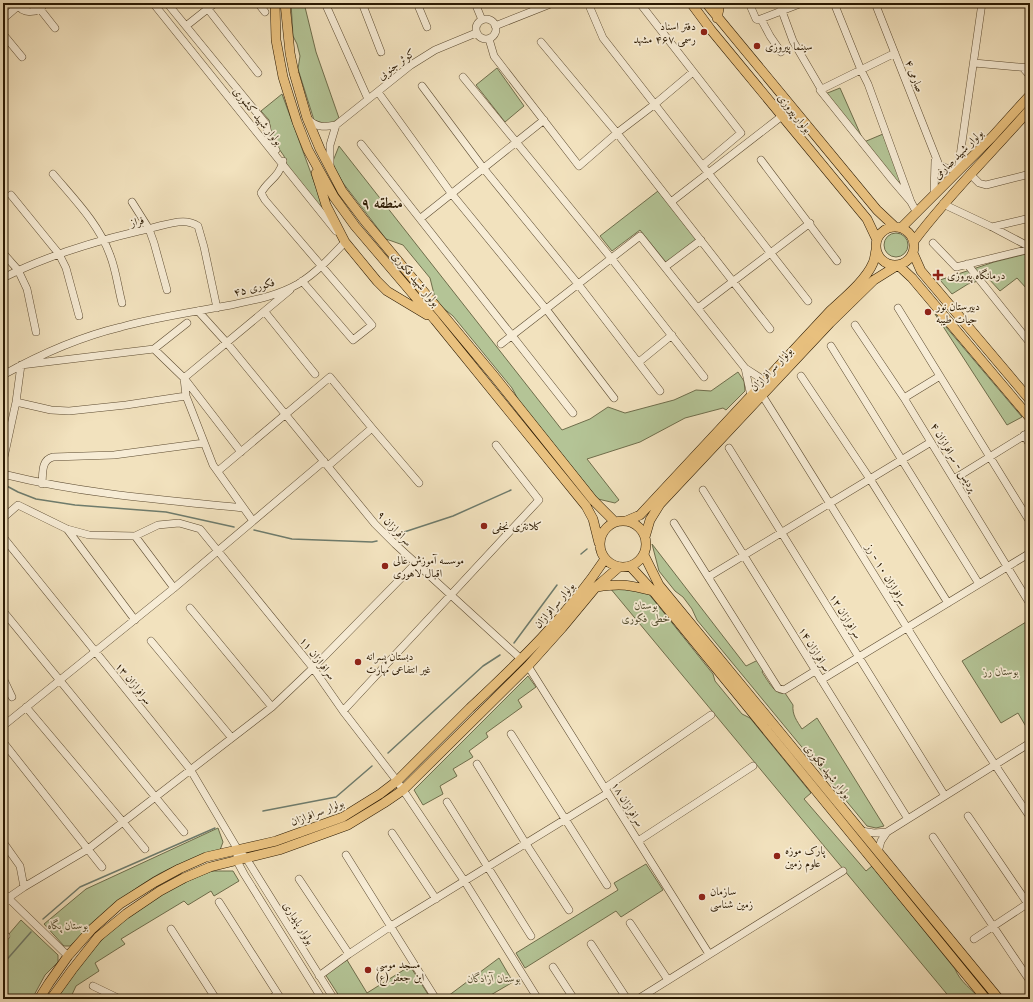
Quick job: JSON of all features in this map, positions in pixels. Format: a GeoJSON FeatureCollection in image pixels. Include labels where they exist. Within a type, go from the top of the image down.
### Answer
{"type":"FeatureCollection","features":[{"type":"Feature","properties":{"kind":"main road","name":"بولوار شهید فکوری"},"geometry":{"type":"LineString","coordinates":[[275,3],[276,40],[283,77],[297,122],[308,150],[334,197],[356,226],[435,320],[586,506],[593,519],[600,543]]}},
{"type":"Feature","properties":{"kind":"main road","name":"بولوار شهید فکوری"},"geometry":{"type":"LineString","coordinates":[[285,3],[290,53],[307,118],[320,149],[342,191],[364,220],[494,376],[593,500],[615,522]]}},
{"type":"Feature","properties":{"kind":"main road","name":"بولوار پیروزی"},"geometry":{"type":"LineString","coordinates":[[691,3],[711,30],[867,220],[876,240]]}},
{"type":"Feature","properties":{"kind":"main road","name":"بولوار پیروزی"},"geometry":{"type":"LineString","coordinates":[[706,3],[876,210],[898,227]]}},
{"type":"Feature","properties":{"kind":"main road"},"geometry":{"type":"LineString","coordinates":[[717,18],[719,10],[718,3]]}},
{"type":"Feature","properties":{"kind":"main road","name":"بولوار شهید صارمی"},"geometry":{"type":"LineString","coordinates":[[898,227],[917,213],[992,137],[1030,95]]}},
{"type":"Feature","properties":{"kind":"main road","name":"بولوار شهید صارمی"},"geometry":{"type":"LineString","coordinates":[[914,241],[943,204],[1000,144],[1030,109]]}},
{"type":"Feature","properties":{"kind":"main road"},"geometry":{"type":"LineString","coordinates":[[308,150],[326,205],[345,242],[386,291],[435,320]]}},
{"type":"Feature","properties":{"kind":"main road"},"geometry":{"type":"LineString","coordinates":[[898,265],[907,261],[913,253],[915,247],[910,233],[898,227],[883,231],[876,240],[876,250],[882,260],[887,263],[898,265],[912,278],[1030,418]]}},
{"type":"Feature","properties":{"kind":"main road","name":"بولوار سرافرازان"},"geometry":{"type":"LineString","coordinates":[[626,521],[640,515],[868,272],[873,263],[876,250]]}},
{"type":"Feature","properties":{"kind":"main road"},"geometry":{"type":"LineString","coordinates":[[913,253],[921,271],[1030,400]]}},
{"type":"Feature","properties":{"kind":"main road","name":"بولوار سرافرازان"},"geometry":{"type":"LineString","coordinates":[[645,537],[650,520],[660,504],[830,323],[874,280],[898,265]]}},
{"type":"Feature","properties":{"kind":"main road"},"geometry":{"type":"LineString","coordinates":[[626,521],[633,523],[640,529],[645,537],[646,546],[644,555],[638,562],[630,566],[619,567],[613,565],[605,559],[601,552],[600,543],[602,534],[607,527],[615,522],[626,521]]}},
{"type":"Feature","properties":{"kind":"main road","name":"بولوار شهید فکوری"},"geometry":{"type":"LineString","coordinates":[[644,555],[659,585],[999,999]]}},
{"type":"Feature","properties":{"kind":"main road","name":"بولوار سرافرازان"},"geometry":{"type":"LineString","coordinates":[[51,999],[98,937],[126,914],[160,891],[184,878],[210,868],[279,850],[348,825],[403,790],[525,662],[605,559]]}},
{"type":"Feature","properties":{"kind":"main road","name":"بولوار شهید فکوری"},"geometry":{"type":"LineString","coordinates":[[630,566],[653,590],[986,999]]}},
{"type":"Feature","properties":{"kind":"main road","name":"بولوار سرافرازان"},"geometry":{"type":"LineString","coordinates":[[39,999],[48,983],[68,956],[91,930],[120,904],[155,882],[179,869],[206,858],[276,841],[343,817],[380,794],[397,781],[562,628],[596,587],[619,567]]}},
{"type":"Feature","properties":{"kind":"main road"},"geometry":{"type":"LineString","coordinates":[[596,587],[615,584],[653,590]]}},
{"type":"Feature","properties":{"kind":"street","name":"بولوار شهید کشوری"},"geometry":{"type":"LineString","coordinates":[[153,3],[345,242]]}},
{"type":"Feature","properties":{"kind":"street","name":"بولوار شهید کشوری"},"geometry":{"type":"LineString","coordinates":[[167,3],[266,124]]}},
{"type":"Feature","properties":{"kind":"street"},"geometry":{"type":"LineString","coordinates":[[186,26],[215,3]]}},
{"type":"Feature","properties":{"kind":"street"},"geometry":{"type":"LineString","coordinates":[[258,3],[265,12]]}},
{"type":"Feature","properties":{"kind":"street"},"geometry":{"type":"LineString","coordinates":[[325,3],[368,99]]}},
{"type":"Feature","properties":{"kind":"street"},"geometry":{"type":"LineString","coordinates":[[362,3],[381,52]]}},
{"type":"Feature","properties":{"kind":"street"},"geometry":{"type":"LineString","coordinates":[[417,3],[427,27]]}},
{"type":"Feature","properties":{"kind":"street"},"geometry":{"type":"LineString","coordinates":[[476,3],[482,20]]}},
{"type":"Feature","properties":{"kind":"street"},"geometry":{"type":"LineString","coordinates":[[495,26],[553,3]]}},
{"type":"Feature","properties":{"kind":"street"},"geometry":{"type":"LineString","coordinates":[[588,3],[603,38],[808,301]]}},
{"type":"Feature","properties":{"kind":"street"},"geometry":{"type":"LineString","coordinates":[[749,3],[780,52]]}},
{"type":"Feature","properties":{"kind":"street"},"geometry":{"type":"LineString","coordinates":[[778,3],[793,41],[821,90],[911,202]]}},
{"type":"Feature","properties":{"kind":"street"},"geometry":{"type":"LineString","coordinates":[[759,20],[802,3]]}},
{"type":"Feature","properties":{"kind":"street"},"geometry":{"type":"LineString","coordinates":[[834,3],[868,84],[911,202],[917,213]]}},
{"type":"Feature","properties":{"kind":"street","name":"صارمی ۴"},"geometry":{"type":"LineString","coordinates":[[875,3],[935,156]]}},
{"type":"Feature","properties":{"kind":"street"},"geometry":{"type":"LineString","coordinates":[[935,156],[939,165],[958,170],[982,3]]}},
{"type":"Feature","properties":{"kind":"street"},"geometry":{"type":"LineString","coordinates":[[3,20],[17,5],[28,12],[34,12],[43,6],[55,28]]}},
{"type":"Feature","properties":{"kind":"street"},"geometry":{"type":"LineString","coordinates":[[642,6],[741,133],[703,165]]}},
{"type":"Feature","properties":{"kind":"street"},"geometry":{"type":"LineString","coordinates":[[208,9],[258,73]]}},
{"type":"Feature","properties":{"kind":"street"},"geometry":{"type":"LineString","coordinates":[[482,20],[490,20],[495,26],[495,33],[489,38],[482,38],[476,32],[477,25],[482,20]]}},
{"type":"Feature","properties":{"kind":"street","name":"کوثر جنوبی"},"geometry":{"type":"LineString","coordinates":[[336,125],[411,65],[435,50],[476,32]]}},
{"type":"Feature","properties":{"kind":"street"},"geometry":{"type":"LineString","coordinates":[[3,34],[22,57]]}},
{"type":"Feature","properties":{"kind":"street"},"geometry":{"type":"LineString","coordinates":[[489,38],[494,56],[579,166],[617,133],[693,72]]}},
{"type":"Feature","properties":{"kind":"street"},"geometry":{"type":"LineString","coordinates":[[541,42],[617,133],[770,329]]}},
{"type":"Feature","properties":{"kind":"street"},"geometry":{"type":"LineString","coordinates":[[821,90],[895,53]]}},
{"type":"Feature","properties":{"kind":"street"},"geometry":{"type":"LineString","coordinates":[[974,63],[1027,68],[1030,76]]}},
{"type":"Feature","properties":{"kind":"street"},"geometry":{"type":"LineString","coordinates":[[463,77],[611,258],[704,377]]}},
{"type":"Feature","properties":{"kind":"street"},"geometry":{"type":"LineString","coordinates":[[422,86],[484,168],[578,284],[660,391]]}},
{"type":"Feature","properties":{"kind":"street"},"geometry":{"type":"LineString","coordinates":[[378,92],[451,193],[546,309],[614,398]]}},
{"type":"Feature","properties":{"kind":"street"},"geometry":{"type":"LineString","coordinates":[[671,202],[782,116]]}},
{"type":"Feature","properties":{"kind":"street"},"geometry":{"type":"LineString","coordinates":[[307,118],[314,125],[323,128],[336,125],[330,145],[330,168]]}},
{"type":"Feature","properties":{"kind":"street"},"geometry":{"type":"LineString","coordinates":[[421,218],[544,120]]}},
{"type":"Feature","properties":{"kind":"street"},"geometry":{"type":"LineString","coordinates":[[256,132],[264,131],[266,124]]}},
{"type":"Feature","properties":{"kind":"street"},"geometry":{"type":"LineString","coordinates":[[184,378],[300,282],[353,340],[372,326],[265,200],[262,193],[265,187],[278,175],[284,160],[273,146],[269,138],[266,124]]}},
{"type":"Feature","properties":{"kind":"street"},"geometry":{"type":"LineString","coordinates":[[361,144],[421,218],[573,413]]}},
{"type":"Feature","properties":{"kind":"street"},"geometry":{"type":"LineString","coordinates":[[934,195],[935,156]]}},
{"type":"Feature","properties":{"kind":"street"},"geometry":{"type":"LineString","coordinates":[[762,160],[837,261]]}},
{"type":"Feature","properties":{"kind":"street"},"geometry":{"type":"LineString","coordinates":[[53,174],[96,226],[104,240],[110,255],[122,303]]}},
{"type":"Feature","properties":{"kind":"street"},"geometry":{"type":"LineString","coordinates":[[970,174],[979,183],[986,185],[1030,174]]}},
{"type":"Feature","properties":{"kind":"street"},"geometry":{"type":"LineString","coordinates":[[11,195],[59,254],[66,268],[79,316]]}},
{"type":"Feature","properties":{"kind":"street"},"geometry":{"type":"LineString","coordinates":[[132,202],[149,229],[167,290]]}},
{"type":"Feature","properties":{"kind":"street"},"geometry":{"type":"LineString","coordinates":[[943,204],[992,227],[1030,248]]}},
{"type":"Feature","properties":{"kind":"street"},"geometry":{"type":"LineString","coordinates":[[992,227],[1030,218]]}},
{"type":"Feature","properties":{"kind":"street","name":"فراز"},"geometry":{"type":"LineString","coordinates":[[3,278],[18,270],[59,254],[104,240],[178,222],[192,223],[198,226],[217,308]]}},
{"type":"Feature","properties":{"kind":"street"},"geometry":{"type":"LineString","coordinates":[[698,308],[810,223]]}},
{"type":"Feature","properties":{"kind":"street"},"geometry":{"type":"LineString","coordinates":[[501,344],[640,236],[745,368],[765,381]]}},
{"type":"Feature","properties":{"kind":"street"},"geometry":{"type":"LineString","coordinates":[[665,267],[701,240]]}},
{"type":"Feature","properties":{"kind":"street","name":"فکوری ۴۵"},"geometry":{"type":"LineString","coordinates":[[3,375],[63,345],[92,334],[122,326],[217,308],[277,294],[300,282],[322,266],[345,242]]}},
{"type":"Feature","properties":{"kind":"street"},"geometry":{"type":"LineString","coordinates":[[933,243],[956,267],[1030,248]]}},
{"type":"Feature","properties":{"kind":"street"},"geometry":{"type":"LineString","coordinates":[[3,253],[18,270],[28,289],[36,332]]}},
{"type":"Feature","properties":{"kind":"street"},"geometry":{"type":"LineString","coordinates":[[967,264],[1030,343]]}},
{"type":"Feature","properties":{"kind":"street"},"geometry":{"type":"LineString","coordinates":[[898,308],[1030,522]]}},
{"type":"Feature","properties":{"kind":"street","name":"سرافرازان ۹"},"geometry":{"type":"LineString","coordinates":[[198,311],[227,343],[376,524],[395,544],[525,662]]}},
{"type":"Feature","properties":{"kind":"street"},"geometry":{"type":"LineString","coordinates":[[265,312],[315,374]]}},
{"type":"Feature","properties":{"kind":"street"},"geometry":{"type":"LineString","coordinates":[[3,462],[16,402],[21,365],[154,349],[187,323]]}},
{"type":"Feature","properties":{"kind":"street","name":"پردیس - سرافرازان ۴"},"geometry":{"type":"LineString","coordinates":[[855,325],[904,398],[1030,604]]}},
{"type":"Feature","properties":{"kind":"street"},"geometry":{"type":"LineString","coordinates":[[639,362],[672,335]]}},
{"type":"Feature","properties":{"kind":"street"},"geometry":{"type":"LineString","coordinates":[[831,346],[979,584]]}},
{"type":"Feature","properties":{"kind":"street"},"geometry":{"type":"LineString","coordinates":[[154,349],[184,378],[241,452]]}},
{"type":"Feature","properties":{"kind":"street"},"geometry":{"type":"LineString","coordinates":[[745,368],[751,396]]}},
{"type":"Feature","properties":{"kind":"street"},"geometry":{"type":"LineString","coordinates":[[801,376],[870,479],[948,603]]}},
{"type":"Feature","properties":{"kind":"street"},"geometry":{"type":"LineString","coordinates":[[904,398],[940,376]]}},
{"type":"Feature","properties":{"kind":"street"},"geometry":{"type":"LineString","coordinates":[[218,471],[330,377],[419,483]]}},
{"type":"Feature","properties":{"kind":"street"},"geometry":{"type":"LineString","coordinates":[[184,378],[186,396],[213,465],[253,521]]}},
{"type":"Feature","properties":{"kind":"street","name":"سرافرازان ۱۰ - رز"},"geometry":{"type":"LineString","coordinates":[[762,395],[907,628],[994,765],[1030,818]]}},
{"type":"Feature","properties":{"kind":"street"},"geometry":{"type":"LineString","coordinates":[[16,402],[51,410],[69,411],[126,405],[186,396]]}},
{"type":"Feature","properties":{"kind":"street"},"geometry":{"type":"LineString","coordinates":[[3,726],[135,620],[253,521],[372,428]]}},
{"type":"Feature","properties":{"kind":"street"},"geometry":{"type":"LineString","coordinates":[[954,479],[1027,433],[1030,445]]}},
{"type":"Feature","properties":{"kind":"street"},"geometry":{"type":"LineString","coordinates":[[708,577],[931,442]]}},
{"type":"Feature","properties":{"kind":"street"},"geometry":{"type":"LineString","coordinates":[[42,484],[45,461],[48,458],[114,454],[204,443]]}},
{"type":"Feature","properties":{"kind":"street"},"geometry":{"type":"LineString","coordinates":[[343,711],[539,500],[496,445]]}},
{"type":"Feature","properties":{"kind":"street","name":"سرافرازان ۱۲"},"geometry":{"type":"LineString","coordinates":[[729,448],[945,796]]}},
{"type":"Feature","properties":{"kind":"street"},"geometry":{"type":"LineString","coordinates":[[3,472],[7,475],[42,484],[90,492],[243,508]]}},
{"type":"Feature","properties":{"kind":"street","name":"سرافرازان ۱۴"},"geometry":{"type":"LineString","coordinates":[[703,490],[908,819]]}},
{"type":"Feature","properties":{"kind":"street"},"geometry":{"type":"LineString","coordinates":[[3,518],[18,505],[67,529],[89,535],[135,536],[174,588]]}},
{"type":"Feature","properties":{"kind":"street","name":"سرافرازان ۱۱"},"geometry":{"type":"LineString","coordinates":[[135,536],[158,525],[179,523],[200,529],[313,668],[343,711],[397,781],[465,882],[538,999]]}},
{"type":"Feature","properties":{"kind":"street"},"geometry":{"type":"LineString","coordinates":[[674,523],[778,688],[784,690],[815,671]]}},
{"type":"Feature","properties":{"kind":"street"},"geometry":{"type":"LineString","coordinates":[[67,529],[135,620]]}},
{"type":"Feature","properties":{"kind":"street","name":"سرافرازان ۱۳"},"geometry":{"type":"LineString","coordinates":[[3,537],[190,769],[238,850]]}},
{"type":"Feature","properties":{"kind":"street"},"geometry":{"type":"LineString","coordinates":[[821,680],[1030,553]]}},
{"type":"Feature","properties":{"kind":"street"},"geometry":{"type":"LineString","coordinates":[[68,956],[5,899],[88,849],[272,707],[313,668],[416,563]]}},
{"type":"Feature","properties":{"kind":"street"},"geometry":{"type":"LineString","coordinates":[[190,608],[272,707]]}},
{"type":"Feature","properties":{"kind":"street"},"geometry":{"type":"LineString","coordinates":[[3,611],[184,832]]}},
{"type":"Feature","properties":{"kind":"street"},"geometry":{"type":"LineString","coordinates":[[151,641],[231,738]]}},
{"type":"Feature","properties":{"kind":"street","name":"سرافرازان ۱۸"},"geometry":{"type":"LineString","coordinates":[[525,662],[709,954]]}},
{"type":"Feature","properties":{"kind":"street"},"geometry":{"type":"LineString","coordinates":[[3,678],[12,697]]}},
{"type":"Feature","properties":{"kind":"street"},"geometry":{"type":"LineString","coordinates":[[26,707],[124,822],[145,849]]}},
{"type":"Feature","properties":{"kind":"street"},"geometry":{"type":"LineString","coordinates":[[320,976],[349,954],[391,926],[565,820],[712,715]]}},
{"type":"Feature","properties":{"kind":"street"},"geometry":{"type":"LineString","coordinates":[[511,734],[607,886]]}},
{"type":"Feature","properties":{"kind":"street"},"geometry":{"type":"LineString","coordinates":[[3,742],[102,867]]}},
{"type":"Feature","properties":{"kind":"street"},"geometry":{"type":"LineString","coordinates":[[878,852],[881,841],[887,832],[1030,743]]}},
{"type":"Feature","properties":{"kind":"street"},"geometry":{"type":"LineString","coordinates":[[477,764],[569,910]]}},
{"type":"Feature","properties":{"kind":"street"},"geometry":{"type":"LineString","coordinates":[[638,841],[753,766]]}},
{"type":"Feature","properties":{"kind":"street"},"geometry":{"type":"LineString","coordinates":[[447,802],[531,936]]}},
{"type":"Feature","properties":{"kind":"street"},"geometry":{"type":"LineString","coordinates":[[968,816],[1029,904],[974,939]]}},
{"type":"Feature","properties":{"kind":"street"},"geometry":{"type":"LineString","coordinates":[[861,830],[874,833],[887,832]]}},
{"type":"Feature","properties":{"kind":"street"},"geometry":{"type":"LineString","coordinates":[[392,833],[436,899]]}},
{"type":"Feature","properties":{"kind":"street"},"geometry":{"type":"LineString","coordinates":[[933,837],[1030,981]]}},
{"type":"Feature","properties":{"kind":"street"},"geometry":{"type":"LineString","coordinates":[[3,842],[20,866],[24,887]]}},
{"type":"Feature","properties":{"kind":"street"},"geometry":{"type":"LineString","coordinates":[[238,850],[242,859]]}},
{"type":"Feature","properties":{"kind":"street"},"geometry":{"type":"LineString","coordinates":[[346,855],[436,999]]}},
{"type":"Feature","properties":{"kind":"street","name":"بولوار پایداری"},"geometry":{"type":"LineString","coordinates":[[242,859],[334,999]]}},
{"type":"Feature","properties":{"kind":"street","name":"بولوار پایداری"},"geometry":{"type":"LineString","coordinates":[[242,859],[248,880],[322,999]]}},
{"type":"Feature","properties":{"kind":"street"},"geometry":{"type":"LineString","coordinates":[[638,999],[843,871]]}},
{"type":"Feature","properties":{"kind":"street"},"geometry":{"type":"LineString","coordinates":[[300,879],[349,954]]}},
{"type":"Feature","properties":{"kind":"street"},"geometry":{"type":"LineString","coordinates":[[218,902],[279,996],[270,999]]}},
{"type":"Feature","properties":{"kind":"street"},"geometry":{"type":"LineString","coordinates":[[630,923],[668,980]]}},
{"type":"Feature","properties":{"kind":"street"},"geometry":{"type":"LineString","coordinates":[[171,929],[216,999]]}},
{"type":"Feature","properties":{"kind":"street"},"geometry":{"type":"LineString","coordinates":[[591,944],[627,999]]}},
{"type":"Feature","properties":{"kind":"street"},"geometry":{"type":"LineString","coordinates":[[553,967],[574,999]]}},
{"type":"Feature","properties":{"kind":"street"},"geometry":{"type":"LineString","coordinates":[[93,986],[120,999]]}},
{"type":"Feature","properties":{"kind":"green space"},"geometry":{"type":"Polygon","coordinates":[[[291,3],[304,3],[316,52],[339,118],[329,125],[314,120],[298,69],[300,56],[293,36],[291,3]]]}},
{"type":"Feature","properties":{"kind":"green space"},"geometry":{"type":"Polygon","coordinates":[[[497,68],[524,106],[505,122],[476,85],[497,68]]]}},
{"type":"Feature","properties":{"kind":"green space"},"geometry":{"type":"Polygon","coordinates":[[[840,88],[863,140],[825,94],[840,88]]]}},
{"type":"Feature","properties":{"kind":"green space"},"geometry":{"type":"Polygon","coordinates":[[[282,94],[327,217],[287,167],[284,156],[272,139],[269,120],[261,111],[282,94]]]}},
{"type":"Feature","properties":{"kind":"green space"},"geometry":{"type":"Polygon","coordinates":[[[883,134],[902,182],[896,182],[864,142],[883,134]]]}},
{"type":"Feature","properties":{"kind":"green space"},"geometry":{"type":"Polygon","coordinates":[[[339,146],[562,430],[590,419],[608,407],[625,413],[674,400],[696,390],[711,391],[738,372],[744,381],[745,391],[726,410],[723,408],[685,418],[640,442],[587,459],[619,500],[615,503],[598,499],[519,401],[512,388],[453,316],[442,307],[435,298],[430,278],[403,245],[386,239],[343,183],[334,167],[333,161],[339,146]]]}},
{"type":"Feature","properties":{"kind":"green space"},"geometry":{"type":"Polygon","coordinates":[[[658,191],[699,242],[669,266],[640,230],[612,251],[600,236],[658,191]]]}},
{"type":"Feature","properties":{"kind":"green space"},"geometry":{"type":"Polygon","coordinates":[[[896,233],[904,237],[908,245],[904,253],[896,257],[888,253],[884,245],[888,237],[896,233]]]}},
{"type":"Feature","properties":{"kind":"green space"},"geometry":{"type":"Polygon","coordinates":[[[1030,253],[1030,286],[1027,289],[1017,278],[1000,291],[988,278],[968,284],[952,294],[940,280],[994,262],[1030,253]]]}},
{"type":"Feature","properties":{"kind":"green space"},"geometry":{"type":"Polygon","coordinates":[[[935,314],[1022,417],[1007,425],[935,314]]]}},
{"type":"Feature","properties":{"kind":"green space"},"geometry":{"type":"Polygon","coordinates":[[[652,544],[746,666],[758,660],[764,669],[762,672],[775,690],[785,693],[793,705],[794,715],[802,729],[817,718],[884,826],[876,828],[867,826],[697,620],[692,609],[683,597],[675,591],[659,571],[652,544]]]}},
{"type":"Feature","properties":{"kind":"green space","name":"بوستان خطی فکوری"},"geometry":{"type":"Polygon","coordinates":[[[610,588],[629,589],[648,593],[713,674],[715,681],[742,714],[750,718],[811,793],[804,799],[866,871],[872,866],[955,969],[963,982],[980,999],[951,999],[610,588]]]}},
{"type":"Feature","properties":{"kind":"green space","name":"بوستان رز"},"geometry":{"type":"Polygon","coordinates":[[[1026,622],[1030,628],[1030,729],[1028,730],[1018,713],[1001,723],[962,661],[1026,622]]]}},
{"type":"Feature","properties":{"kind":"green space"},"geometry":{"type":"Polygon","coordinates":[[[528,676],[536,687],[518,700],[522,707],[486,733],[488,737],[469,751],[473,757],[453,769],[457,776],[440,786],[443,794],[423,805],[414,790],[528,676]]]}},
{"type":"Feature","properties":{"kind":"green space","name":"بوستان پگاه"},"geometry":{"type":"Polygon","coordinates":[[[218,828],[223,842],[220,850],[160,873],[152,878],[109,909],[70,946],[64,946],[44,924],[86,889],[218,828]]]}},
{"type":"Feature","properties":{"kind":"green space"},"geometry":{"type":"Polygon","coordinates":[[[646,864],[663,890],[621,917],[616,911],[525,968],[516,953],[618,890],[614,883],[646,864]]]}},
{"type":"Feature","properties":{"kind":"green space"},"geometry":{"type":"Polygon","coordinates":[[[212,871],[233,871],[239,881],[214,896],[211,891],[188,905],[184,901],[121,939],[125,944],[95,963],[99,971],[76,986],[70,999],[57,998],[96,947],[126,918],[139,908],[167,891],[212,871]]]}},
{"type":"Feature","properties":{"kind":"green space","name":"بوستان پگاه"},"geometry":{"type":"Polygon","coordinates":[[[21,920],[58,955],[58,962],[45,975],[32,999],[3,999],[3,941],[21,920]]]}},
{"type":"Feature","properties":{"kind":"green space","name":"بوستان آزادگان"},"geometry":{"type":"Polygon","coordinates":[[[499,958],[513,982],[484,999],[444,999],[499,958]]]}},
{"type":"Feature","properties":{"kind":"green space"},"geometry":{"type":"Polygon","coordinates":[[[347,960],[367,993],[410,966],[431,999],[341,999],[325,974],[347,960]]]}},
{"type":"Feature","properties":{"kind":"waterway"},"geometry":{"type":"LineString","coordinates":[[3,484],[36,499],[75,505],[166,512],[234,527]]}},
{"type":"Feature","properties":{"kind":"waterway"},"geometry":{"type":"LineString","coordinates":[[392,536],[453,516],[511,490]]}},
{"type":"Feature","properties":{"kind":"waterway"},"geometry":{"type":"LineString","coordinates":[[254,530],[292,539],[377,541]]}},
{"type":"Feature","properties":{"kind":"waterway"},"geometry":{"type":"LineString","coordinates":[[581,554],[587,549]]}},
{"type":"Feature","properties":{"kind":"waterway"},"geometry":{"type":"LineString","coordinates":[[514,643],[557,585]]}},
{"type":"Feature","properties":{"kind":"waterway"},"geometry":{"type":"LineString","coordinates":[[388,753],[483,666],[500,655]]}},
{"type":"Feature","properties":{"kind":"waterway"},"geometry":{"type":"LineString","coordinates":[[263,811],[336,797],[372,766]]}},
{"type":"Feature","properties":{"kind":"waterway"},"geometry":{"type":"LineString","coordinates":[[43,919],[80,887],[215,828]]}},
{"type":"Feature","properties":{"kind":"waterway"},"geometry":{"type":"LineString","coordinates":[[3,964],[31,932]]}},
{"type":"Feature","properties":{"kind":"place","name":"دفتر اسناد رسمی ۴۶۷ مشهد"},"geometry":{"type":"Point","coordinates":[704,32]}},
{"type":"Feature","properties":{"kind":"place","name":"سینما پیروزی"},"geometry":{"type":"Point","coordinates":[757,46]}},
{"type":"Feature","properties":{"kind":"place","name":"درمانگاه پیروزی"},"geometry":{"type":"Point","coordinates":[938,275]}},
{"type":"Feature","properties":{"kind":"place","name":"دبیرستان نور حیات طیبه"},"geometry":{"type":"Point","coordinates":[928,312]}},
{"type":"Feature","properties":{"kind":"place","name":"کلانتری نجفی"},"geometry":{"type":"Point","coordinates":[484,526]}},
{"type":"Feature","properties":{"kind":"place","name":"موسسه آموزش عالی اقبال لاهوری"},"geometry":{"type":"Point","coordinates":[385,566]}},
{"type":"Feature","properties":{"kind":"place","name":"دبستان پسرانه غیر انتفاعی مهارت"},"geometry":{"type":"Point","coordinates":[358,662]}},
{"type":"Feature","properties":{"kind":"place","name":"پارک موزه علوم زمین"},"geometry":{"type":"Point","coordinates":[777,856]}},
{"type":"Feature","properties":{"kind":"place","name":"سازمان زمین شناسی"},"geometry":{"type":"Point","coordinates":[702,897]}},
{"type":"Feature","properties":{"kind":"place","name":"مسجد موسی ابن جعفر (ع)"},"geometry":{"type":"Point","coordinates":[368,970]}},
{"type":"Feature","properties":{"kind":"district","name":"منطقه ۹"},"geometry":{"type":"Point","coordinates":[382,202]}}]}
